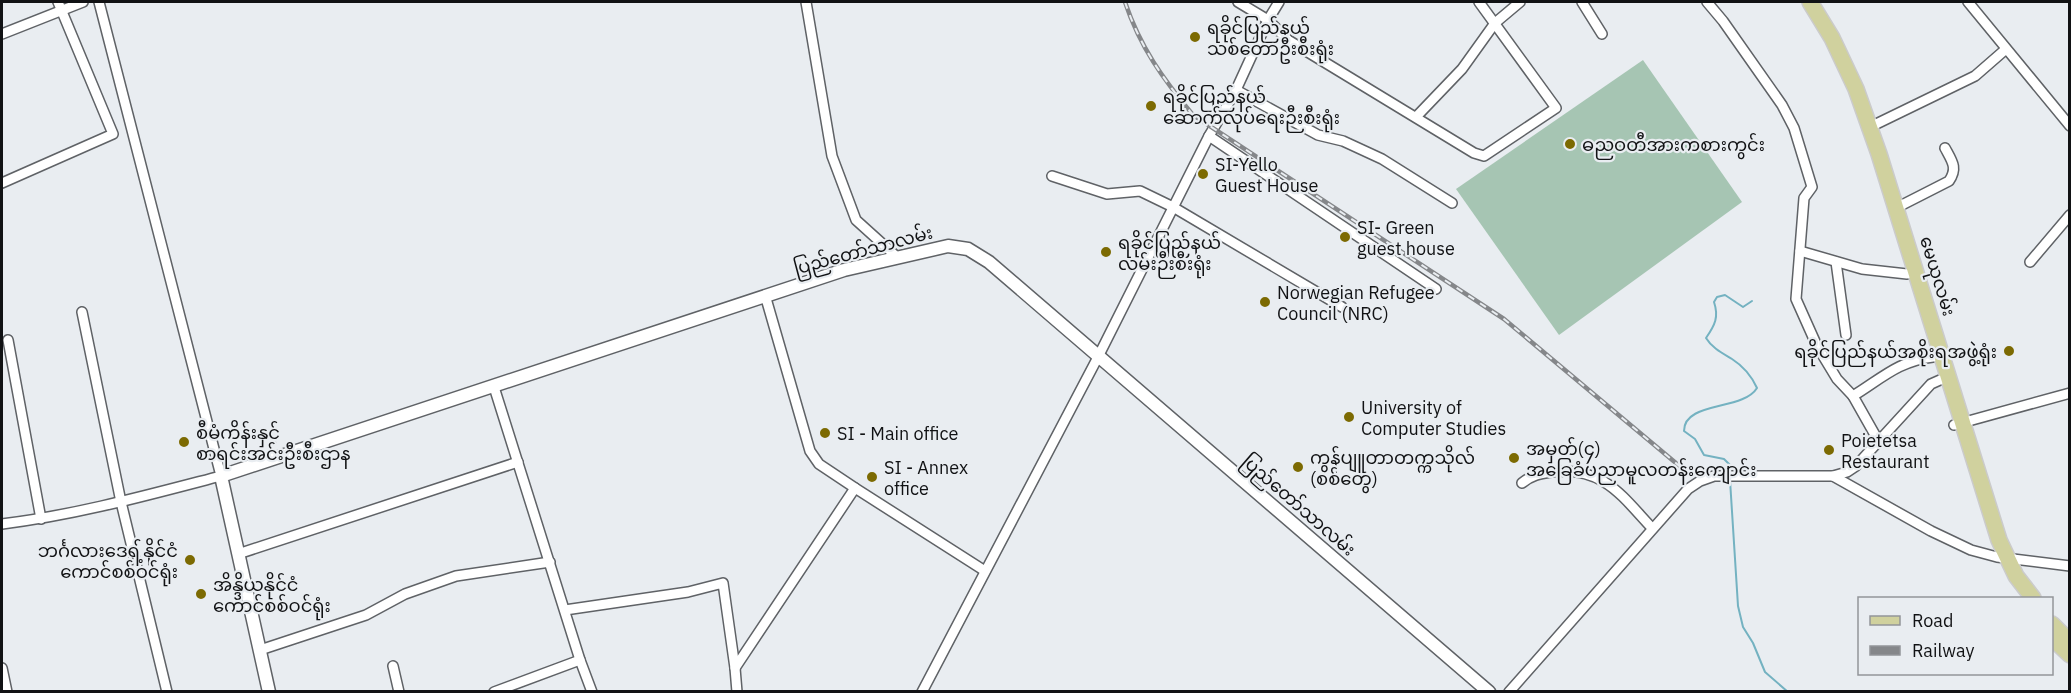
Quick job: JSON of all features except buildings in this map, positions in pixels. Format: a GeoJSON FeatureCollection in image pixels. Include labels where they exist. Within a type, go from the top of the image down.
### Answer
{"type":"FeatureCollection","features":[{"type":"Feature","properties":{"kind":"main road","name":"မေယုလမ်း"},"geometry":{"type":"LineString","coordinates":[[1798,2],[1822,42],[1847,93],[1871,157],[1940,380],[1999,540],[2009,581],[2020,597]]}},
{"type":"Feature","properties":{"kind":"main road","name":"မေယုလမ်း"},"geometry":{"type":"LineString","coordinates":[[1809,2],[1832,38],[1856,89],[1870,127],[1896,208],[1958,424]]}},
{"type":"Feature","properties":{"kind":"main road","name":"မေယုလမ်း"},"geometry":{"type":"LineString","coordinates":[[2002,558],[2032,597]]}},
{"type":"Feature","properties":{"kind":"main road"},"geometry":{"type":"LineString","coordinates":[[2053,625],[2070,642]]}},
{"type":"Feature","properties":{"kind":"main road"},"geometry":{"type":"LineString","coordinates":[[2053,639],[2070,655]]}},
{"type":"Feature","properties":{"kind":"street"},"geometry":{"type":"LineString","coordinates":[[2,34],[60,6],[82,2]]}},
{"type":"Feature","properties":{"kind":"street"},"geometry":{"type":"LineString","coordinates":[[99,2],[221,476],[269,692]]}},
{"type":"Feature","properties":{"kind":"street"},"geometry":{"type":"LineString","coordinates":[[806,2],[832,156],[856,220],[897,256]]}},
{"type":"Feature","properties":{"kind":"street"},"geometry":{"type":"LineString","coordinates":[[1238,2],[1268,20],[1288,40],[1474,153],[1484,156],[1556,108],[1479,2]]}},
{"type":"Feature","properties":{"kind":"street"},"geometry":{"type":"LineString","coordinates":[[922,692],[1098,357],[1279,2]]}},
{"type":"Feature","properties":{"kind":"street"},"geometry":{"type":"LineString","coordinates":[[1416,117],[1462,69],[1495,23],[1520,2]]}},
{"type":"Feature","properties":{"kind":"street"},"geometry":{"type":"LineString","coordinates":[[1582,2],[1602,34]]}},
{"type":"Feature","properties":{"kind":"street"},"geometry":{"type":"LineString","coordinates":[[1707,2],[1782,105],[1794,128],[1812,187],[1804,198],[1796,299],[1817,346],[1837,379],[1853,396],[1879,442]]}},
{"type":"Feature","properties":{"kind":"street"},"geometry":{"type":"LineString","coordinates":[[1968,2],[2070,126]]}},
{"type":"Feature","properties":{"kind":"street"},"geometry":{"type":"LineString","coordinates":[[2,183],[113,134],[60,6]]}},
{"type":"Feature","properties":{"kind":"street"},"geometry":{"type":"LineString","coordinates":[[1870,127],[1975,76],[2006,49]]}},
{"type":"Feature","properties":{"kind":"street"},"geometry":{"type":"LineString","coordinates":[[1236,90],[1318,135],[1343,141],[1382,159],[1452,203]]}},
{"type":"Feature","properties":{"kind":"street"},"geometry":{"type":"LineString","coordinates":[[1209,136],[1436,289]]}},
{"type":"Feature","properties":{"kind":"street"},"geometry":{"type":"LineString","coordinates":[[1896,208],[1949,181],[1955,168],[1945,148]]}},
{"type":"Feature","properties":{"kind":"street"},"geometry":{"type":"LineString","coordinates":[[1052,176],[1107,194],[1140,191],[1173,207],[1342,307]]}},
{"type":"Feature","properties":{"kind":"street"},"geometry":{"type":"LineString","coordinates":[[2030,262],[2070,215]]}},
{"type":"Feature","properties":{"kind":"street","name":"ပြည်တော်သာလမ်း"},"geometry":{"type":"LineString","coordinates":[[221,476],[844,270],[948,246],[968,249],[979,255],[1489,692]]}},
{"type":"Feature","properties":{"kind":"street"},"geometry":{"type":"LineString","coordinates":[[1800,251],[1862,269],[1907,274]]}},
{"type":"Feature","properties":{"kind":"street"},"geometry":{"type":"LineString","coordinates":[[1836,262],[1846,336]]}},
{"type":"Feature","properties":{"kind":"street"},"geometry":{"type":"LineString","coordinates":[[765,295],[810,451],[819,464],[985,571]]}},
{"type":"Feature","properties":{"kind":"street"},"geometry":{"type":"LineString","coordinates":[[82,312],[121,502],[167,692]]}},
{"type":"Feature","properties":{"kind":"street"},"geometry":{"type":"LineString","coordinates":[[8,340],[41,519]]}},
{"type":"Feature","properties":{"kind":"street"},"geometry":{"type":"LineString","coordinates":[[1853,396],[1898,366],[1912,360],[1933,357]]}},
{"type":"Feature","properties":{"kind":"street"},"geometry":{"type":"LineString","coordinates":[[1509,692],[1688,489],[1708,478],[1723,476],[1833,476],[1847,472],[1857,466],[1931,384],[1940,380]]}},
{"type":"Feature","properties":{"kind":"street"},"geometry":{"type":"LineString","coordinates":[[494,387],[592,692]]}},
{"type":"Feature","properties":{"kind":"street"},"geometry":{"type":"LineString","coordinates":[[1958,424],[2070,393]]}},
{"type":"Feature","properties":{"kind":"street"},"geometry":{"type":"LineString","coordinates":[[238,554],[518,462]]}},
{"type":"Feature","properties":{"kind":"street"},"geometry":{"type":"LineString","coordinates":[[1522,483],[1533,475],[1567,471],[1596,476],[1614,488],[1652,528]]}},
{"type":"Feature","properties":{"kind":"street"},"geometry":{"type":"LineString","coordinates":[[2,524],[41,519],[121,502],[221,476]]}},
{"type":"Feature","properties":{"kind":"street"},"geometry":{"type":"LineString","coordinates":[[1833,476],[1931,531],[1971,550],[2002,558],[2070,566]]}},
{"type":"Feature","properties":{"kind":"street"},"geometry":{"type":"LineString","coordinates":[[735,668],[855,488]]}},
{"type":"Feature","properties":{"kind":"street"},"geometry":{"type":"LineString","coordinates":[[260,650],[366,615],[405,594],[456,576],[550,562]]}},
{"type":"Feature","properties":{"kind":"street"},"geometry":{"type":"LineString","coordinates":[[565,610],[688,592],[723,583],[737,692]]}},
{"type":"Feature","properties":{"kind":"street"},"geometry":{"type":"LineString","coordinates":[[494,692],[580,660]]}},
{"type":"Feature","properties":{"kind":"street"},"geometry":{"type":"LineString","coordinates":[[393,666],[399,692]]}},
{"type":"Feature","properties":{"kind":"street"},"geometry":{"type":"LineString","coordinates":[[2,668],[8,692]]}},
{"type":"Feature","properties":{"kind":"green space"},"geometry":{"type":"Polygon","coordinates":[[[1643,60],[1742,202],[1559,335],[1456,189],[1643,60]]]}},
{"type":"Feature","properties":{"kind":"waterway"},"geometry":{"type":"LineString","coordinates":[[1730,474],[1730,465],[1724,459],[1704,455],[1695,439],[1684,431],[1687,421],[1693,415],[1740,400],[1757,388],[1743,368],[1714,347],[1706,338],[1715,321],[1714,302],[1717,297],[1725,295],[1743,307],[1752,301]]}},
{"type":"Feature","properties":{"kind":"waterway"},"geometry":{"type":"LineString","coordinates":[[1730,480],[1738,606],[1743,627],[1753,643],[1765,672],[1788,692]]}},
{"type":"Feature","properties":{"kind":"railway"},"geometry":{"type":"LineString","coordinates":[[1125,2],[1153,62],[1193,115],[1504,319],[1689,474]]}},
{"type":"Feature","properties":{"kind":"place","name":"ရခိုင်ပြည်နယ် သစ်တောဦးစီးရုံး"},"geometry":{"type":"Point","coordinates":[1195,37]}},
{"type":"Feature","properties":{"kind":"place","name":"ရခိုင်ပြည်နယ် ဆောက်လုပ်ရေးဉီးစီးရုံး"},"geometry":{"type":"Point","coordinates":[1151,106]}},
{"type":"Feature","properties":{"kind":"place","name":"ဓညဝတီအားကစားကွင်း"},"geometry":{"type":"Point","coordinates":[1570,144]}},
{"type":"Feature","properties":{"kind":"place","name":"SI-Yello Guest House"},"geometry":{"type":"Point","coordinates":[1203,174]}},
{"type":"Feature","properties":{"kind":"place","name":"SI- Green guest house"},"geometry":{"type":"Point","coordinates":[1345,237]}},
{"type":"Feature","properties":{"kind":"place","name":"ရခိုင်ပြည်နယ် လမ်းဉီးစီးရုံး"},"geometry":{"type":"Point","coordinates":[1106,252]}},
{"type":"Feature","properties":{"kind":"place","name":"Norwegian Refugee Council (NRC)"},"geometry":{"type":"Point","coordinates":[1265,302]}},
{"type":"Feature","properties":{"kind":"place","name":"ရခိုင်ပြည်နယ်အစိုးရအဖွဲ့ရုံး"},"geometry":{"type":"Point","coordinates":[2009,351]}},
{"type":"Feature","properties":{"kind":"place","name":"University of Computer Studies"},"geometry":{"type":"Point","coordinates":[1349,417]}},
{"type":"Feature","properties":{"kind":"place","name":"SI - Main office"},"geometry":{"type":"Point","coordinates":[825,433]}},
{"type":"Feature","properties":{"kind":"place","name":"စီမံကိန်းနှင့် စာရင်းအင်းဦးစီးဌာန"},"geometry":{"type":"Point","coordinates":[184,442]}},
{"type":"Feature","properties":{"kind":"place","name":"Poietetsa Restaurant"},"geometry":{"type":"Point","coordinates":[1829,450]}},
{"type":"Feature","properties":{"kind":"place","name":"အမှတ်(၄) အခြေခံပညာမူလတန်းကျောင်း"},"geometry":{"type":"Point","coordinates":[1514,458]}},
{"type":"Feature","properties":{"kind":"place","name":"ကွန်ပျူတာတက္ကသိုလ် (စစ်တွေ)"},"geometry":{"type":"Point","coordinates":[1298,467]}},
{"type":"Feature","properties":{"kind":"place","name":"SI - Annex office"},"geometry":{"type":"Point","coordinates":[872,477]}},
{"type":"Feature","properties":{"kind":"place","name":"ဘင်္ဂလားဒေရှ့်နိုင်ငံ ကောင်စစ်ဝင်ရုံး"},"geometry":{"type":"Point","coordinates":[190,560]}},
{"type":"Feature","properties":{"kind":"place","name":"အိန္ဒိယနိုင်ငံ ကောင်စစ်ဝင်ရုံး"},"geometry":{"type":"Point","coordinates":[201,594]}}]}
